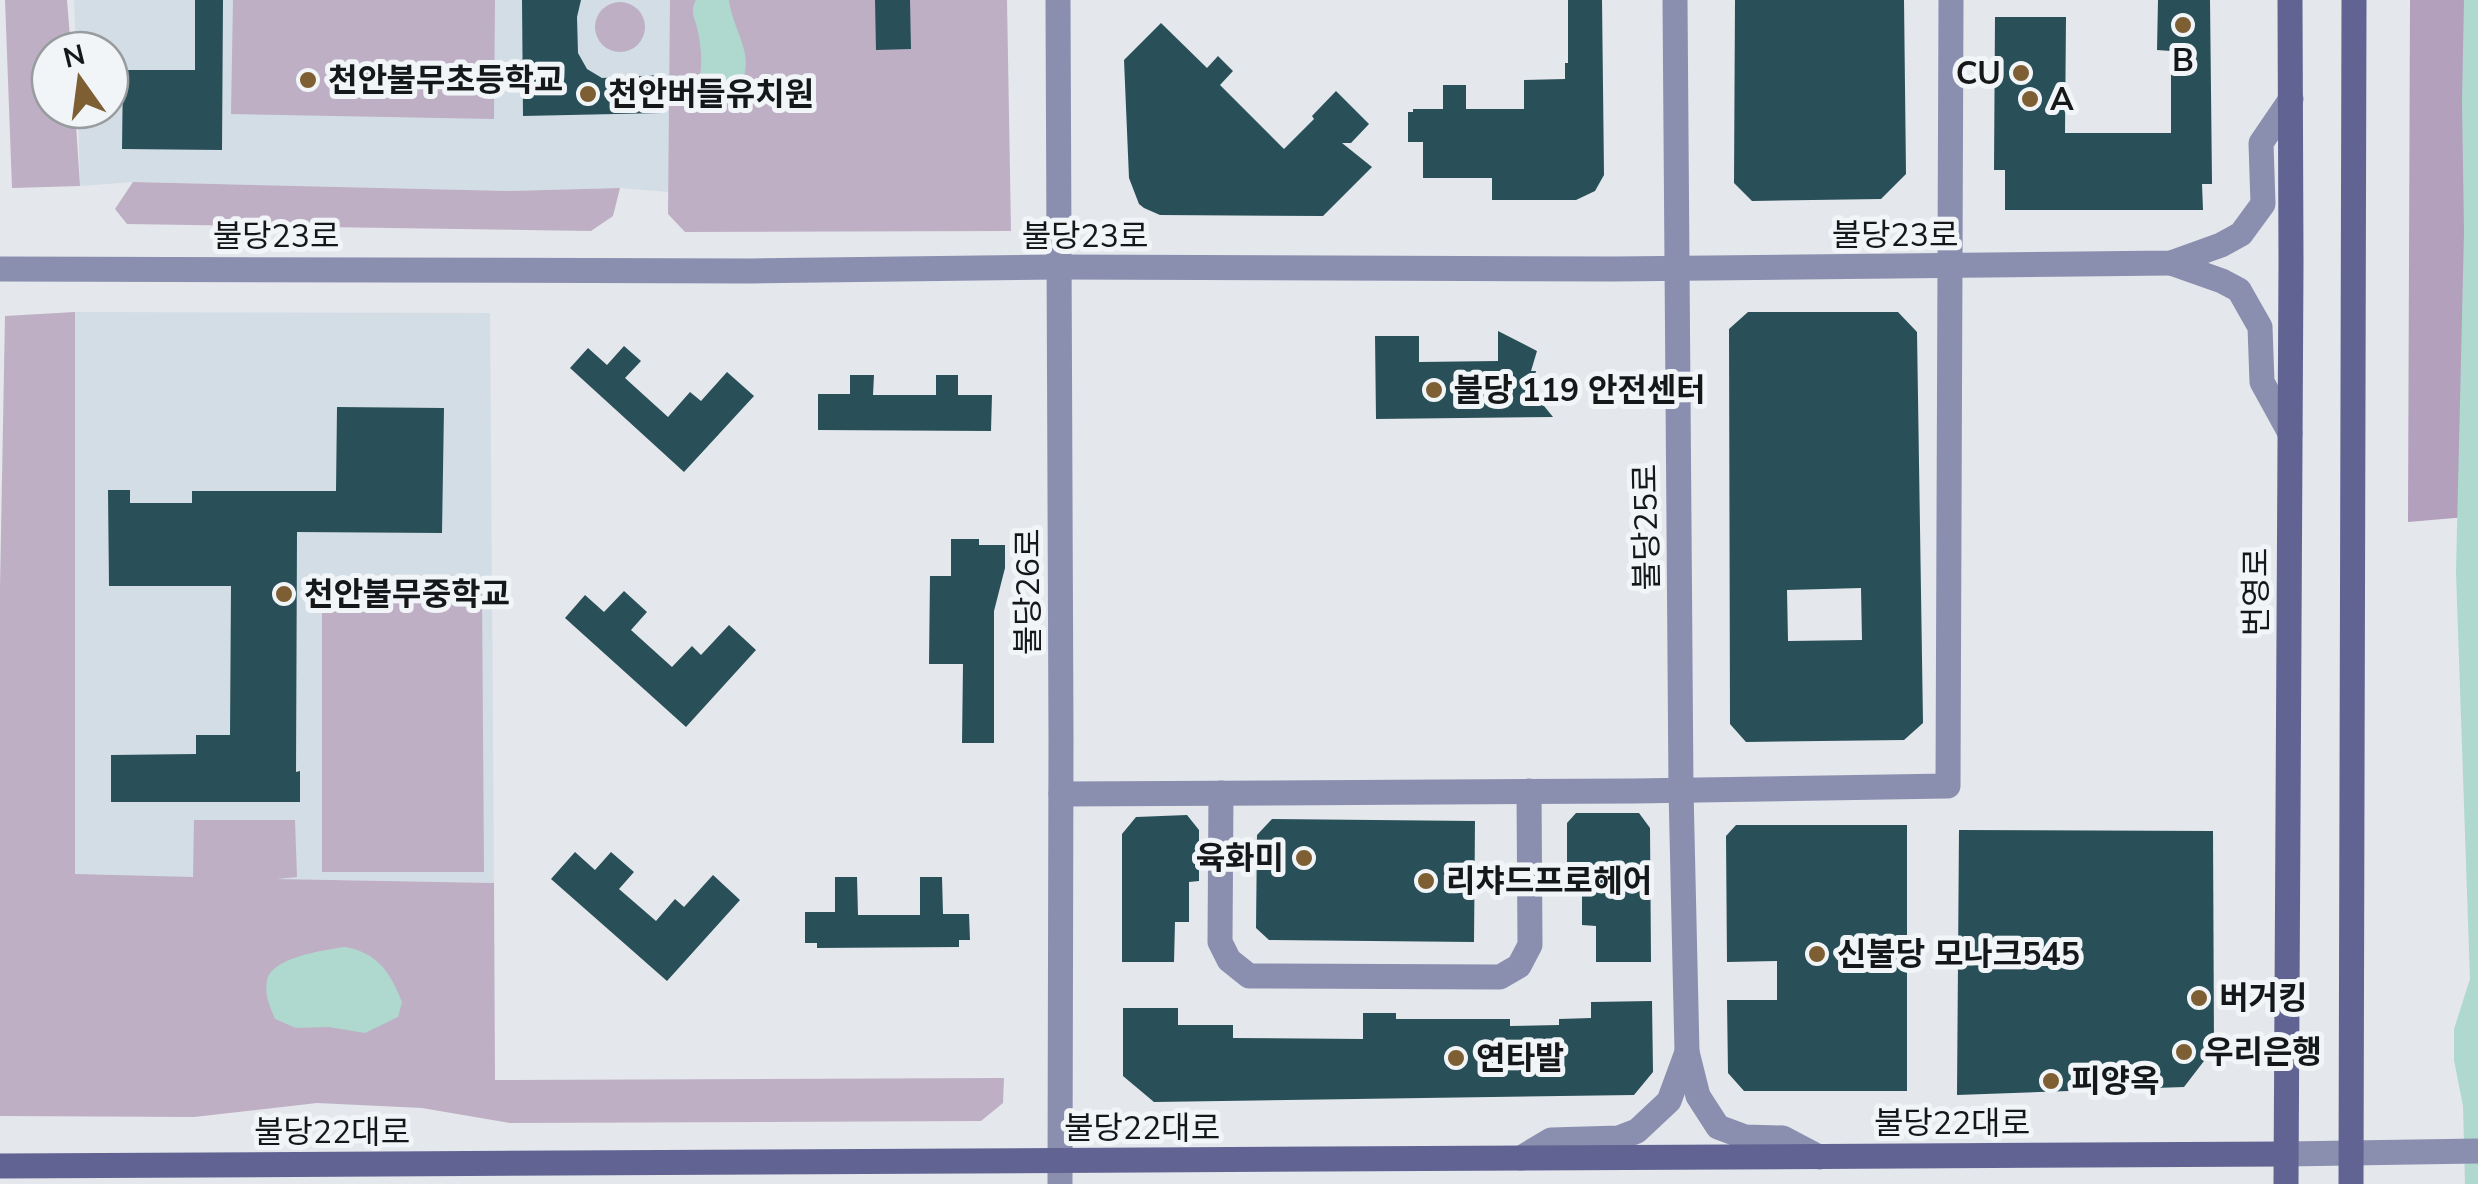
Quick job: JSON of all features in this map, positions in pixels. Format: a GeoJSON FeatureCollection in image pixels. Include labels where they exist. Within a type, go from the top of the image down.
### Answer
{"type":"FeatureCollection","features":[{"type":"Feature","properties":{"kind":"main road","name":"번영로"},"geometry":{"type":"LineString","coordinates":[[2286,1184],[2290,0]]}},
{"type":"Feature","properties":{"kind":"main road"},"geometry":{"type":"LineString","coordinates":[[2350,1184],[2354,0]]}},
{"type":"Feature","properties":{"kind":"main road","name":"불당22대로"},"geometry":{"type":"LineString","coordinates":[[0,1166],[1060,1172],[1521,1158],[2285,1154]]}},
{"type":"Feature","properties":{"kind":"street","name":"불당26로"},"geometry":{"type":"LineString","coordinates":[[1058,0],[1060,1172]]}},
{"type":"Feature","properties":{"kind":"street","name":"불당25로"},"geometry":{"type":"LineString","coordinates":[[1675,0],[1681,790],[1687,1052]]}},
{"type":"Feature","properties":{"kind":"street"},"geometry":{"type":"LineString","coordinates":[[1061,794],[1948,786],[1951,0]]}},
{"type":"Feature","properties":{"kind":"street"},"geometry":{"type":"LineString","coordinates":[[2171,263],[2241,234],[2263,204],[2261,143],[2290,99]]}},
{"type":"Feature","properties":{"kind":"street","name":"불당23로"},"geometry":{"type":"LineString","coordinates":[[0,270],[1676,269],[2171,263]]}},
{"type":"Feature","properties":{"kind":"street"},"geometry":{"type":"LineString","coordinates":[[2171,263],[2239,290],[2260,328],[2262,382],[2290,433]]}},
{"type":"Feature","properties":{"kind":"street"},"geometry":{"type":"LineString","coordinates":[[1221,793],[1220,942],[1228,960],[1249,976],[1500,977],[1519,966],[1530,944],[1530,791]]}},
{"type":"Feature","properties":{"kind":"street"},"geometry":{"type":"LineString","coordinates":[[1687,1052],[1698,1096],[1718,1127],[1744,1138],[1784,1138],[1819,1157]]}},
{"type":"Feature","properties":{"kind":"street"},"geometry":{"type":"LineString","coordinates":[[1521,1158],[1551,1140],[1620,1138],[1638,1131],[1669,1101],[1687,1052]]}},
{"type":"Feature","properties":{"kind":"street"},"geometry":{"type":"LineString","coordinates":[[2285,1154],[2478,1151]]}},
{"type":"Feature","properties":{"kind":"shaded area"},"geometry":{"type":"Polygon","coordinates":[[[5,0],[67,0],[69,30],[30,30],[30,130],[76,130],[80,186],[12,188],[5,0]]]}},
{"type":"Feature","properties":{"kind":"shaded area","name":"천안불무초등학교"},"geometry":{"type":"Polygon","coordinates":[[[74,0],[670,0],[670,192],[620,188],[509,191],[133,182],[80,186],[79,130],[130,130],[130,30],[75,30],[74,0]]]}},
{"type":"Feature","properties":{"kind":"shaded area"},"geometry":{"type":"Polygon","coordinates":[[[233,0],[495,0],[494,119],[231,114],[233,0]]]}},
{"type":"Feature","properties":{"kind":"shaded area"},"geometry":{"type":"Polygon","coordinates":[[[670,0],[1007,0],[1011,231],[685,232],[668,214],[670,0]]]}},
{"type":"Feature","properties":{"kind":"shaded area"},"geometry":{"type":"Polygon","coordinates":[[[696,0],[729,0],[746,59],[742,81],[733,92],[720,101],[704,104],[697,99],[701,59],[693,12],[696,0]]]}},
{"type":"Feature","properties":{"kind":"shaded area"},"geometry":{"type":"Polygon","coordinates":[[[2410,0],[2478,0],[2478,516],[2408,522],[2410,0]]]}},
{"type":"Feature","properties":{"kind":"shaded area"},"geometry":{"type":"Polygon","coordinates":[[[2464,0],[2478,0],[2478,1184],[2465,1184],[2463,1106],[2454,1060],[2454,1029],[2470,979],[2456,572],[2464,232],[2464,0]]]}},
{"type":"Feature","properties":{"kind":"shaded area"},"geometry":{"type":"Polygon","coordinates":[[[620,2],[638,9],[645,27],[638,45],[620,52],[602,45],[595,27],[602,9],[620,2]]]}},
{"type":"Feature","properties":{"kind":"shaded area"},"geometry":{"type":"Polygon","coordinates":[[[133,182],[509,191],[620,188],[613,216],[591,231],[127,224],[115,209],[133,182]]]}},
{"type":"Feature","properties":{"kind":"shaded area","name":"천안불무중학교"},"geometry":{"type":"Polygon","coordinates":[[[75,312],[490,313],[494,883],[75,875],[75,312]]]}},
{"type":"Feature","properties":{"kind":"shaded area"},"geometry":{"type":"Polygon","coordinates":[[[75,312],[75,874],[193,877],[194,820],[295,820],[297,877],[277,879],[494,883],[495,1080],[1004,1078],[1003,1103],[981,1121],[510,1123],[422,1108],[317,1103],[194,1117],[0,1116],[0,588],[5,316],[75,312]]]}},
{"type":"Feature","properties":{"kind":"shaded area"},"geometry":{"type":"Polygon","coordinates":[[[322,593],[482,593],[484,872],[322,872],[322,593]]]}},
{"type":"Feature","properties":{"kind":"shaded area"},"geometry":{"type":"Polygon","coordinates":[[[345,947],[366,954],[387,973],[402,1002],[398,1017],[365,1033],[329,1027],[296,1028],[275,1019],[266,990],[271,972],[300,956],[345,947]]]}},
{"type":"Feature","properties":{"kind":"building"},"geometry":{"type":"Polygon","coordinates":[[[195,0],[223,0],[222,150],[122,149],[122,130],[130,130],[130,70],[195,70],[195,0]]]}},
{"type":"Feature","properties":{"kind":"building"},"geometry":{"type":"Polygon","coordinates":[[[522,0],[581,0],[577,17],[578,53],[587,69],[602,78],[660,75],[662,113],[523,116],[522,0]]]}},
{"type":"Feature","properties":{"kind":"building"},"geometry":{"type":"Polygon","coordinates":[[[875,0],[910,0],[911,49],[876,50],[875,0]]]}},
{"type":"Feature","properties":{"kind":"building"},"geometry":{"type":"Polygon","coordinates":[[[1568,0],[1602,0],[1604,175],[1595,191],[1576,200],[1492,200],[1492,178],[1423,178],[1423,142],[1408,142],[1408,112],[1443,109],[1443,85],[1466,85],[1466,109],[1524,109],[1524,80],[1565,79],[1568,0]]]}},
{"type":"Feature","properties":{"kind":"building"},"geometry":{"type":"Polygon","coordinates":[[[1735,0],[1904,0],[1906,174],[1881,199],[1752,201],[1734,183],[1735,0]]]}},
{"type":"Feature","properties":{"kind":"building","name":"A"},"geometry":{"type":"Polygon","coordinates":[[[2158,0],[2210,0],[2212,184],[2202,184],[2203,210],[2005,210],[2005,170],[1994,170],[1995,17],[2066,17],[2065,133],[2171,133],[2171,51],[2157,50],[2158,0]]]}},
{"type":"Feature","properties":{"kind":"building"},"geometry":{"type":"Polygon","coordinates":[[[1161,23],[1207,68],[1218,56],[1233,71],[1220,85],[1284,149],[1336,91],[1369,124],[1351,143],[1342,143],[1372,167],[1323,216],[1160,215],[1144,208],[1129,178],[1124,60],[1161,23]]]}},
{"type":"Feature","properties":{"kind":"building"},"geometry":{"type":"Polygon","coordinates":[[[1748,312],[1898,312],[1917,332],[1923,723],[1904,740],[1746,742],[1730,724],[1729,329],[1748,312]],[[1861,588],[1787,590],[1788,641],[1862,640],[1861,588]]]}},
{"type":"Feature","properties":{"kind":"building","name":"불당 119 안전센터"},"geometry":{"type":"Polygon","coordinates":[[[1498,331],[1537,351],[1531,390],[1553,417],[1376,419],[1375,336],[1419,336],[1419,362],[1498,361],[1498,331]]]}},
{"type":"Feature","properties":{"kind":"building"},"geometry":{"type":"Polygon","coordinates":[[[624,346],[641,361],[625,378],[668,417],[690,392],[701,401],[727,372],[754,396],[684,472],[570,368],[588,348],[607,365],[624,346]]]}},
{"type":"Feature","properties":{"kind":"building"},"geometry":{"type":"Polygon","coordinates":[[[850,375],[874,375],[873,395],[936,395],[936,375],[958,375],[958,395],[992,395],[991,431],[818,430],[818,394],[850,394],[850,375]]]}},
{"type":"Feature","properties":{"kind":"building"},"geometry":{"type":"Polygon","coordinates":[[[337,407],[444,408],[442,533],[297,532],[296,772],[300,771],[300,802],[111,802],[111,755],[196,754],[196,735],[230,735],[231,586],[109,586],[108,490],[130,490],[130,503],[192,503],[192,491],[336,491],[337,407]]]}},
{"type":"Feature","properties":{"kind":"building"},"geometry":{"type":"Polygon","coordinates":[[[951,539],[979,539],[979,545],[1005,545],[1005,568],[994,611],[994,743],[962,743],[963,664],[929,664],[930,576],[951,576],[951,539]]]}},
{"type":"Feature","properties":{"kind":"building"},"geometry":{"type":"Polygon","coordinates":[[[624,591],[647,612],[631,630],[672,667],[692,646],[701,655],[729,625],[756,650],[686,727],[565,618],[585,595],[604,612],[624,591]]]}},
{"type":"Feature","properties":{"kind":"building"},"geometry":{"type":"Polygon","coordinates":[[[1576,813],[1639,813],[1650,828],[1651,962],[1596,962],[1596,926],[1582,925],[1582,886],[1567,886],[1567,823],[1576,813]]]}},
{"type":"Feature","properties":{"kind":"building"},"geometry":{"type":"Polygon","coordinates":[[[1187,815],[1199,830],[1199,881],[1189,882],[1189,922],[1175,922],[1174,962],[1122,962],[1122,834],[1136,817],[1187,815]]]}},
{"type":"Feature","properties":{"kind":"building"},"geometry":{"type":"Polygon","coordinates":[[[1272,819],[1475,821],[1474,942],[1269,940],[1256,928],[1257,835],[1272,819]]]}},
{"type":"Feature","properties":{"kind":"building","name":"신불당 모나크545"},"geometry":{"type":"Polygon","coordinates":[[[1736,825],[1907,825],[1907,1091],[1744,1091],[1728,1073],[1727,1000],[1777,1000],[1777,961],[1727,962],[1726,836],[1736,825]]]}},
{"type":"Feature","properties":{"kind":"building"},"geometry":{"type":"Polygon","coordinates":[[[1959,830],[2213,831],[2214,1048],[2184,1087],[1957,1095],[1959,830]]]}},
{"type":"Feature","properties":{"kind":"building"},"geometry":{"type":"Polygon","coordinates":[[[575,852],[595,870],[611,852],[634,872],[619,889],[656,921],[675,899],[684,907],[713,875],[740,900],[667,981],[551,879],[575,852]]]}},
{"type":"Feature","properties":{"kind":"building"},"geometry":{"type":"Polygon","coordinates":[[[835,877],[857,877],[858,915],[920,915],[920,877],[942,877],[943,914],[969,914],[970,940],[959,940],[959,947],[817,948],[817,943],[805,943],[805,912],[835,912],[835,877]]]}},
{"type":"Feature","properties":{"kind":"building"},"geometry":{"type":"Polygon","coordinates":[[[1652,1001],[1653,1072],[1634,1095],[1154,1102],[1123,1076],[1123,1008],[1178,1008],[1178,1025],[1233,1025],[1233,1038],[1363,1039],[1363,1013],[1396,1013],[1396,1019],[1510,1019],[1510,1026],[1559,1025],[1559,1019],[1591,1018],[1591,1002],[1652,1001]]]}},
{"type":"Feature","properties":{"kind":"place","name":"B"},"geometry":{"type":"Point","coordinates":[2183,25]}},
{"type":"Feature","properties":{"kind":"place","name":"CU"},"geometry":{"type":"Point","coordinates":[2021,73]}},
{"type":"Feature","properties":{"kind":"place","name":"천안불무초등학교"},"geometry":{"type":"Point","coordinates":[308,80]}},
{"type":"Feature","properties":{"kind":"place","name":"천안버들유치원"},"geometry":{"type":"Point","coordinates":[588,94]}},
{"type":"Feature","properties":{"kind":"place","name":"A"},"geometry":{"type":"Point","coordinates":[2030,99]}},
{"type":"Feature","properties":{"kind":"place","name":"불당 119 안전센터"},"geometry":{"type":"Point","coordinates":[1434,390]}},
{"type":"Feature","properties":{"kind":"place","name":"천안불무중학교"},"geometry":{"type":"Point","coordinates":[284,594]}},
{"type":"Feature","properties":{"kind":"place","name":"육화미"},"geometry":{"type":"Point","coordinates":[1304,858]}},
{"type":"Feature","properties":{"kind":"place","name":"리챠드프로헤어"},"geometry":{"type":"Point","coordinates":[1426,881]}},
{"type":"Feature","properties":{"kind":"place","name":"신불당 모나크545"},"geometry":{"type":"Point","coordinates":[1817,954]}},
{"type":"Feature","properties":{"kind":"place","name":"버거킹"},"geometry":{"type":"Point","coordinates":[2199,998]}},
{"type":"Feature","properties":{"kind":"place","name":"우리은행"},"geometry":{"type":"Point","coordinates":[2184,1052]}},
{"type":"Feature","properties":{"kind":"place","name":"연타발"},"geometry":{"type":"Point","coordinates":[1456,1058]}},
{"type":"Feature","properties":{"kind":"place","name":"피양옥"},"geometry":{"type":"Point","coordinates":[2051,1081]}}]}
